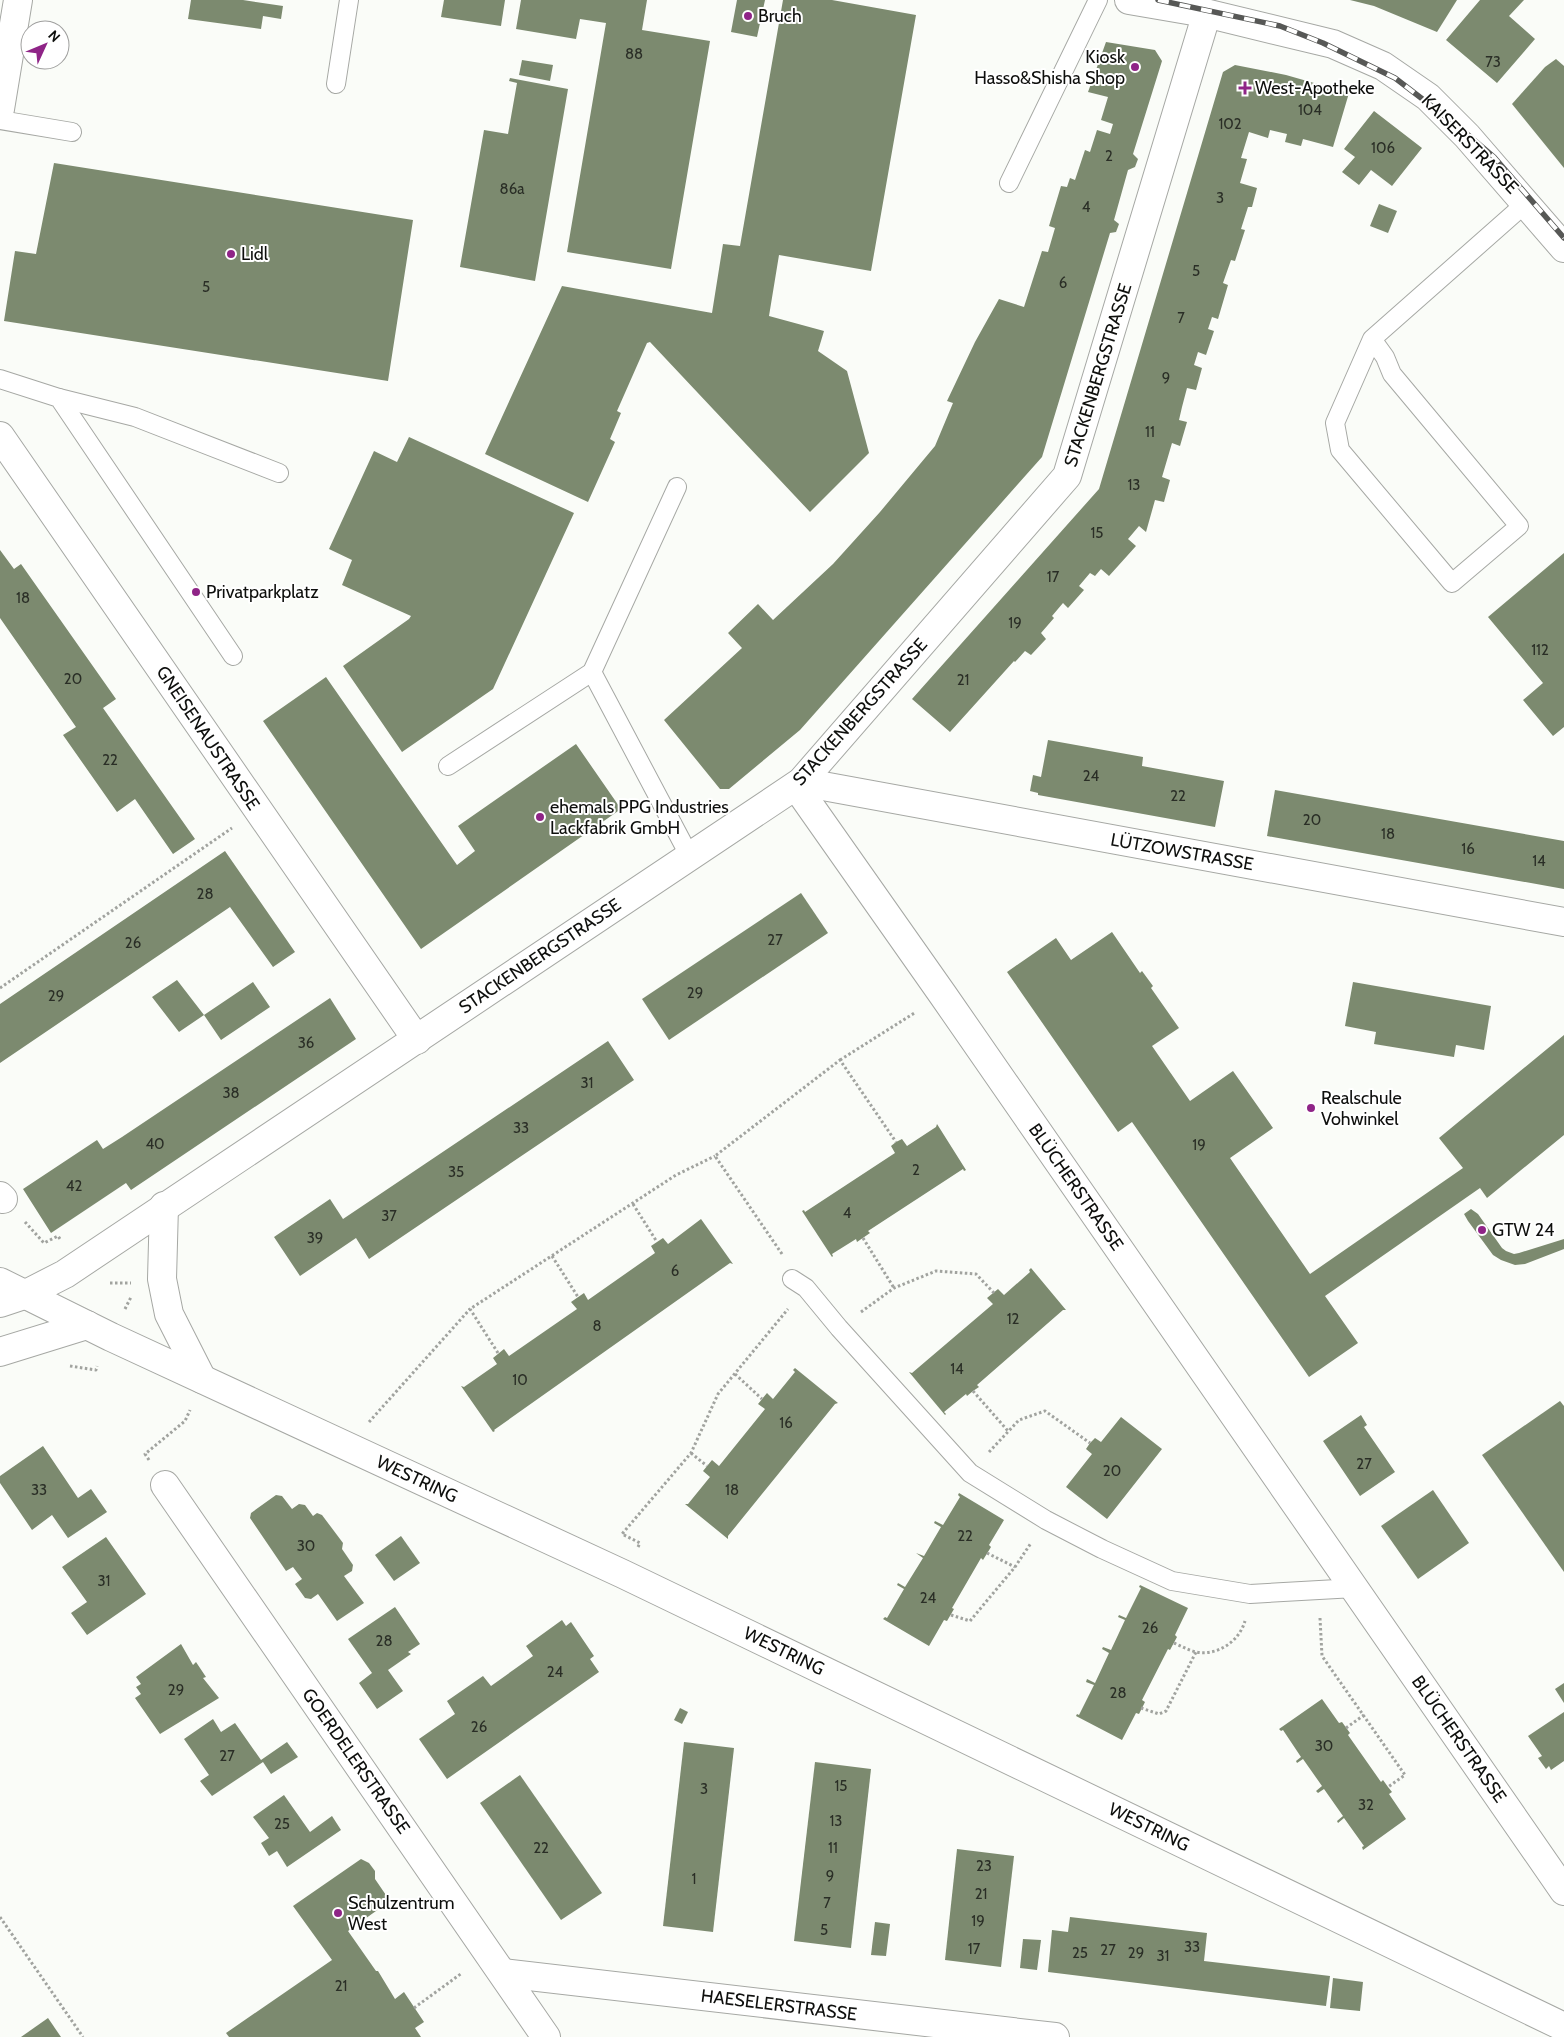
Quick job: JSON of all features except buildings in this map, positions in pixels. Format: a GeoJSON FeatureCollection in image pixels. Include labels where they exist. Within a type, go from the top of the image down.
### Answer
{"type":"FeatureCollection","features":[{"type":"Feature","properties":{"kind":"street"},"geometry":{"type":"LineString","coordinates":[[0,108],[18,0]]}},
{"type":"Feature","properties":{"kind":"street","name":"KAISERSTRASSE"},"geometry":{"type":"LineString","coordinates":[[1129,0],[1205,13],[1334,44],[1383,66],[1428,97],[1467,136],[1564,248]]}},
{"type":"Feature","properties":{"kind":"street","name":"STACKENBERGSTRASSE"},"geometry":{"type":"LineString","coordinates":[[12,1299],[65,1274],[164,1206],[417,1040],[689,855],[798,784],[1068,476],[1203,26],[1205,13]]}},
{"type":"Feature","properties":{"kind":"street","name":"GNEISENAUSTRASSE"},"geometry":{"type":"LineString","coordinates":[[0,436],[417,1040]]}},
{"type":"Feature","properties":{"kind":"street","name":"LÜTZOWSTRASSE"},"geometry":{"type":"LineString","coordinates":[[798,784],[1564,922]]}},
{"type":"Feature","properties":{"kind":"street","name":"BLÜCHERSTRASSE"},"geometry":{"type":"LineString","coordinates":[[798,784],[1564,1891]]}},
{"type":"Feature","properties":{"kind":"street"},"geometry":{"type":"LineString","coordinates":[[164,1206],[162,1279],[169,1314],[202,1379]]}},
{"type":"Feature","properties":{"kind":"street","name":"WESTRING"},"geometry":{"type":"LineString","coordinates":[[0,1282],[12,1299],[87,1325],[623,1574],[1564,2027]]}},
{"type":"Feature","properties":{"kind":"street"},"geometry":{"type":"LineString","coordinates":[[0,1352],[87,1325]]}},
{"type":"Feature","properties":{"kind":"street","name":"GOERDELERSTRASSE"},"geometry":{"type":"LineString","coordinates":[[165,1485],[546,2037]]}},
{"type":"Feature","properties":{"kind":"street","name":"HAESELERSTRASSE"},"geometry":{"type":"LineString","coordinates":[[503,1973],[1055,2037]]}},
{"type":"Feature","properties":{"kind":"lane"},"geometry":{"type":"LineString","coordinates":[[336,84],[349,0]]}},
{"type":"Feature","properties":{"kind":"lane"},"geometry":{"type":"LineString","coordinates":[[1009,183],[1098,0]]}},
{"type":"Feature","properties":{"kind":"lane"},"geometry":{"type":"LineString","coordinates":[[0,120],[72,132]]}},
{"type":"Feature","properties":{"kind":"lane"},"geometry":{"type":"LineString","coordinates":[[1372,339],[1385,357],[1392,374],[1519,526],[1452,583],[1340,450],[1335,423],[1372,339],[1526,203]]}},
{"type":"Feature","properties":{"kind":"lane"},"geometry":{"type":"LineString","coordinates":[[0,379],[59,398],[135,417],[279,473]]}},
{"type":"Feature","properties":{"kind":"lane"},"geometry":{"type":"LineString","coordinates":[[59,398],[233,656]]}},
{"type":"Feature","properties":{"kind":"lane"},"geometry":{"type":"LineString","coordinates":[[448,766],[592,672],[676,487]]}},
{"type":"Feature","properties":{"kind":"lane"},"geometry":{"type":"LineString","coordinates":[[592,672],[689,855]]}},
{"type":"Feature","properties":{"kind":"lane"},"geometry":{"type":"LineString","coordinates":[[799,1284],[970,1473],[1046,1520],[1102,1549],[1172,1581],[1250,1594],[1355,1588]]}},
{"type":"Feature","properties":{"kind":"path"},"geometry":{"type":"LineString","coordinates":[[0,988],[258,811]]}},
{"type":"Feature","properties":{"kind":"path"},"geometry":{"type":"LineString","coordinates":[[347,1446],[470,1309],[676,1175],[715,1156],[840,1060],[943,995]]}},
{"type":"Feature","properties":{"kind":"path"},"geometry":{"type":"LineString","coordinates":[[840,1060],[896,1142]]}},
{"type":"Feature","properties":{"kind":"path"},"geometry":{"type":"LineString","coordinates":[[622,1534],[691,1453],[718,1394],[799,1284],[715,1156]]}},
{"type":"Feature","properties":{"kind":"path"},"geometry":{"type":"LineString","coordinates":[[633,1204],[657,1242]]}},
{"type":"Feature","properties":{"kind":"path"},"geometry":{"type":"LineString","coordinates":[[863,1238],[894,1288]]}},
{"type":"Feature","properties":{"kind":"path"},"geometry":{"type":"LineString","coordinates":[[552,1256],[578,1297]]}},
{"type":"Feature","properties":{"kind":"path"},"geometry":{"type":"LineString","coordinates":[[839,1328],[894,1288],[936,1271],[976,1274],[994,1293]]}},
{"type":"Feature","properties":{"kind":"path"},"geometry":{"type":"LineString","coordinates":[[470,1309],[498,1353]]}},
{"type":"Feature","properties":{"kind":"path"},"geometry":{"type":"LineString","coordinates":[[734,1374],[762,1399]]}},
{"type":"Feature","properties":{"kind":"path"},"geometry":{"type":"LineString","coordinates":[[165,1485],[145,1454],[186,1421],[202,1379]]}},
{"type":"Feature","properties":{"kind":"path"},"geometry":{"type":"LineString","coordinates":[[973,1391],[1008,1431]]}},
{"type":"Feature","properties":{"kind":"path"},"geometry":{"type":"LineString","coordinates":[[970,1473],[1019,1420],[1045,1411],[1090,1443]]}},
{"type":"Feature","properties":{"kind":"path"},"geometry":{"type":"LineString","coordinates":[[691,1453],[707,1466]]}},
{"type":"Feature","properties":{"kind":"path"},"geometry":{"type":"LineString","coordinates":[[951,1615],[970,1621],[1015,1567],[1046,1520]]}},
{"type":"Feature","properties":{"kind":"path"},"geometry":{"type":"LineString","coordinates":[[987,1553],[1015,1567]]}},
{"type":"Feature","properties":{"kind":"path"},"geometry":{"type":"LineString","coordinates":[[1320,1589],[1320,1644],[1322,1656],[1405,1775],[1388,1787]]}},
{"type":"Feature","properties":{"kind":"path"},"geometry":{"type":"LineString","coordinates":[[1174,1643],[1196,1652],[1206,1653],[1231,1644],[1243,1625],[1250,1594]]}},
{"type":"Feature","properties":{"kind":"path"},"geometry":{"type":"LineString","coordinates":[[1142,1708],[1159,1714],[1166,1711],[1196,1652]]}},
{"type":"Feature","properties":{"kind":"path"},"geometry":{"type":"LineString","coordinates":[[1346,1728],[1364,1715]]}},
{"type":"Feature","properties":{"kind":"path"},"geometry":{"type":"LineString","coordinates":[[0,1916],[83,2037]]}},
{"type":"Feature","properties":{"kind":"path"},"geometry":{"type":"LineString","coordinates":[[414,2008],[433,1995]]}},
{"type":"Feature","properties":{"kind":"railway"},"geometry":{"type":"LineString","coordinates":[[1158,0],[1280,26],[1323,43],[1395,78],[1459,127],[1494,157],[1564,238]]}},
{"type":"Feature","properties":{"kind":"place","name":"Bruch"},"geometry":{"type":"Point","coordinates":[748,16]}},
{"type":"Feature","properties":{"kind":"place","name":"Kiosk Hasso&Shisha Shop"},"geometry":{"type":"Point","coordinates":[1135,67]}},
{"type":"Feature","properties":{"kind":"place","name":"West-Apotheke"},"geometry":{"type":"Point","coordinates":[1245,88]}},
{"type":"Feature","properties":{"kind":"place","name":"Lidl"},"geometry":{"type":"Point","coordinates":[231,254]}},
{"type":"Feature","properties":{"kind":"place","name":"Privatparkplatz"},"geometry":{"type":"Point","coordinates":[196,592]}},
{"type":"Feature","properties":{"kind":"place","name":"ehemals PPG Industries Lackfabrik GmbH"},"geometry":{"type":"Point","coordinates":[540,817]}},
{"type":"Feature","properties":{"kind":"place","name":"Realschule Vohwinkel"},"geometry":{"type":"Point","coordinates":[1311,1108]}},
{"type":"Feature","properties":{"kind":"place","name":"GTW 24"},"geometry":{"type":"Point","coordinates":[1482,1230]}},
{"type":"Feature","properties":{"kind":"place","name":"Schulzentrum West"},"geometry":{"type":"Point","coordinates":[338,1913]}}]}
